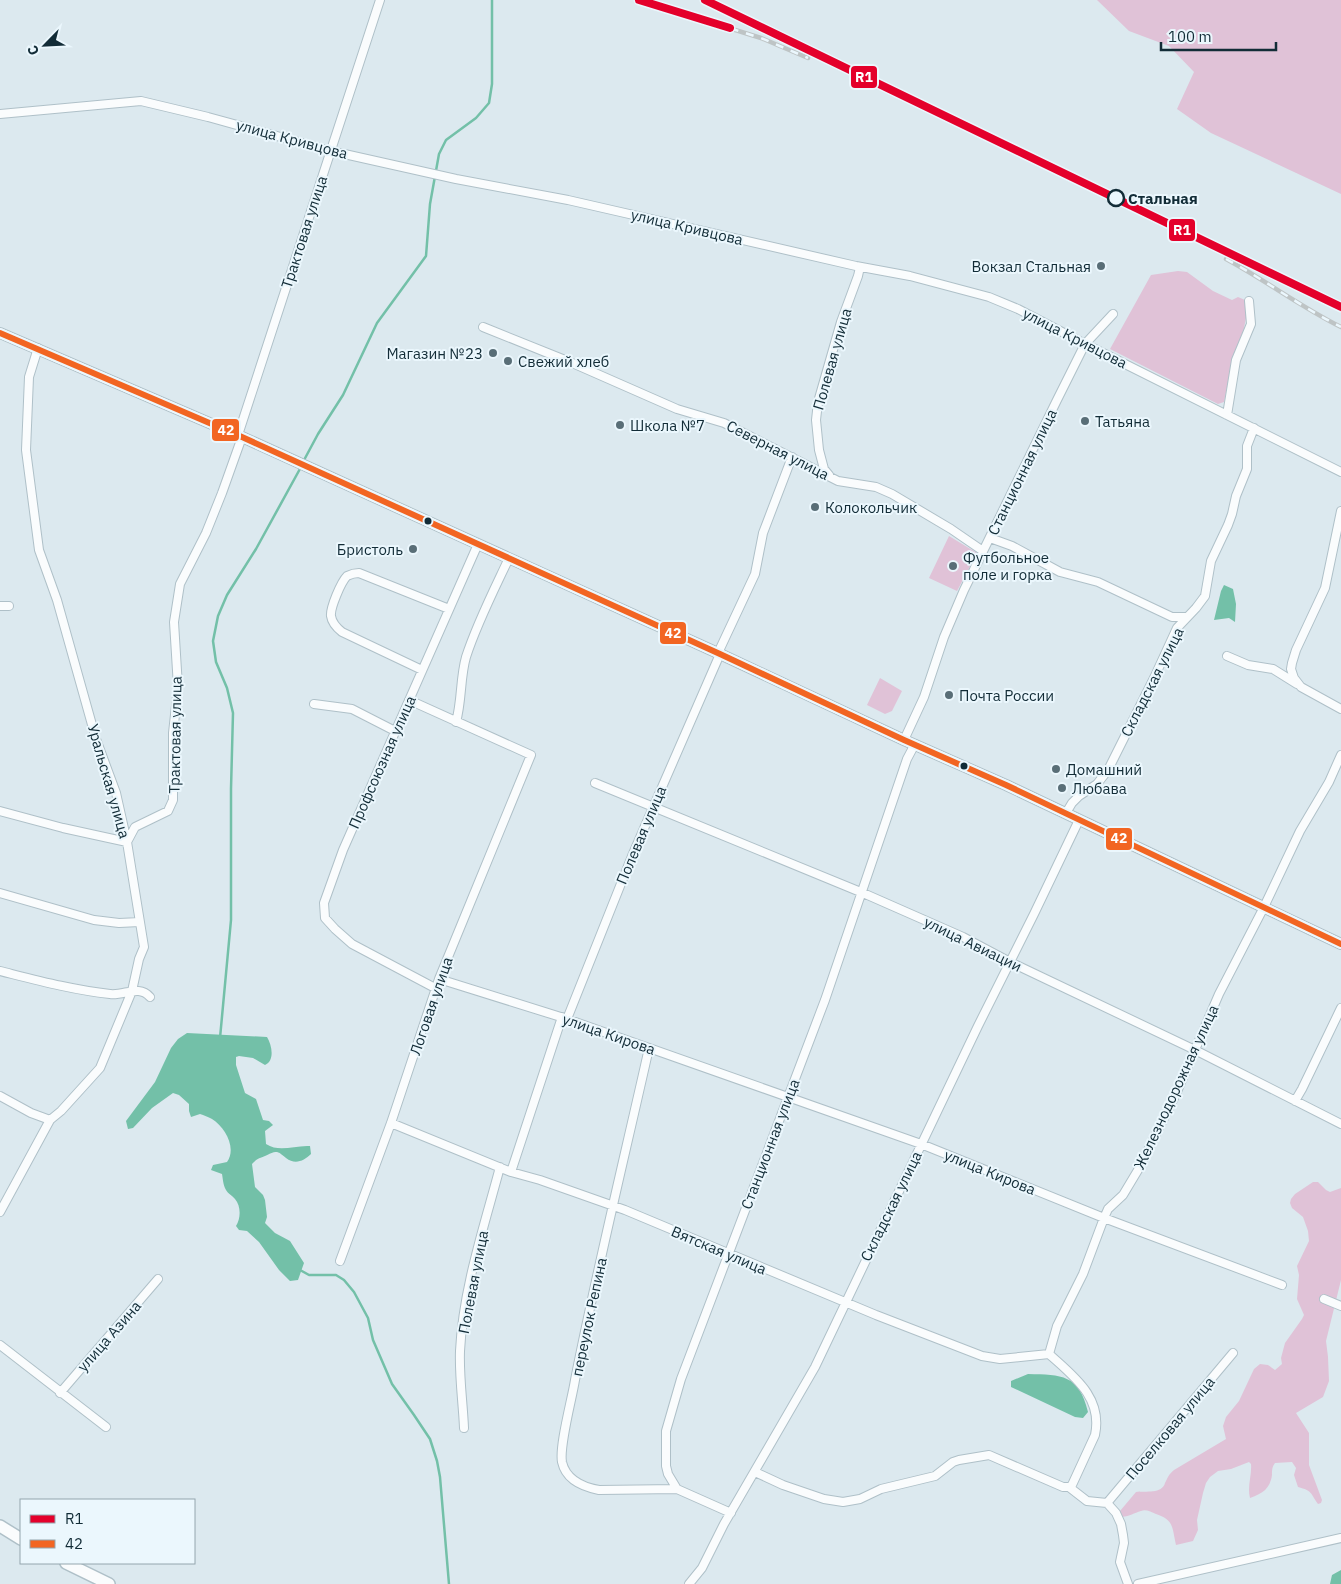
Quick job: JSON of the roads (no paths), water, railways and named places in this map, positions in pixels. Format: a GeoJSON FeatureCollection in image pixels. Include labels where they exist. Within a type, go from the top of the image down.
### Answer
{"type":"FeatureCollection","features":[{"type":"Feature","properties":{"kind":"highway"},"geometry":{"type":"LineString","coordinates":[[0,1526],[20,1539]]}},
{"type":"Feature","properties":{"kind":"highway"},"geometry":{"type":"LineString","coordinates":[[68,1564],[110,1584]]}},
{"type":"Feature","properties":{"kind":"main road"},"geometry":{"type":"LineString","coordinates":[[0,333],[281,454],[719,653],[904,740],[1066,813],[1341,944]]}},
{"type":"Feature","properties":{"kind":"street","name":"Трактовая улица"},"geometry":{"type":"LineString","coordinates":[[127,842],[135,827],[168,811],[173,800],[173,733],[178,687],[174,622],[180,584],[206,533],[222,493],[380,0]]}},
{"type":"Feature","properties":{"kind":"street","name":"улица Кривцова"},"geometry":{"type":"LineString","coordinates":[[0,114],[141,101],[208,116],[331,151],[456,179],[568,200],[860,267],[910,276],[989,297],[1007,303],[1341,472]]}},
{"type":"Feature","properties":{"kind":"street","name":"Полевая улица"},"geometry":{"type":"LineString","coordinates":[[832,478],[826,472],[821,462],[816,420],[817,408],[820,390],[860,267]]}},
{"type":"Feature","properties":{"kind":"street"},"geometry":{"type":"LineString","coordinates":[[1227,415],[1236,360],[1251,324],[1249,301]]}},
{"type":"Feature","properties":{"kind":"street","name":"Станционная улица"},"geometry":{"type":"LineString","coordinates":[[904,740],[924,697],[944,637],[1085,344],[1113,314]]}},
{"type":"Feature","properties":{"kind":"street","name":"Северная улица"},"geometry":{"type":"LineString","coordinates":[[483,327],[570,362],[677,409],[724,423],[832,478],[876,488],[892,494],[984,551]]}},
{"type":"Feature","properties":{"kind":"street","name":"Уральская улица"},"geometry":{"type":"LineString","coordinates":[[0,1212],[50,1120],[96,1074],[104,1060],[132,990],[139,959],[144,948],[127,842],[116,793],[96,739],[57,600],[39,550],[26,450],[28,377],[38,348]]}},
{"type":"Feature","properties":{"kind":"street","name":"Складская улица"},"geometry":{"type":"LineString","coordinates":[[1066,813],[1079,796],[1097,784],[1112,764],[1177,628],[1205,596],[1211,561],[1228,525],[1236,496],[1247,469],[1247,446],[1254,428]]}},
{"type":"Feature","properties":{"kind":"street","name":"Полевая улица"},"geometry":{"type":"LineString","coordinates":[[511,1172],[565,1018],[632,856],[754,574],[763,533],[792,457]]}},
{"type":"Feature","properties":{"kind":"street"},"geometry":{"type":"LineString","coordinates":[[1301,687],[1294,678],[1291,669],[1292,663],[1296,650],[1325,588],[1341,511]]}},
{"type":"Feature","properties":{"kind":"street"},"geometry":{"type":"LineString","coordinates":[[990,538],[1012,546],[1060,572],[1098,582],[1172,616],[1186,618]]}},
{"type":"Feature","properties":{"kind":"street","name":"Профсоюзная улица"},"geometry":{"type":"LineString","coordinates":[[435,988],[352,944],[325,918],[324,912],[326,895],[343,850],[478,544]]}},
{"type":"Feature","properties":{"kind":"street"},"geometry":{"type":"LineString","coordinates":[[409,700],[456,722],[466,657],[509,558]]}},
{"type":"Feature","properties":{"kind":"street"},"geometry":{"type":"LineString","coordinates":[[422,670],[336,628],[331,611],[338,593],[350,574],[359,573],[449,609]]}},
{"type":"Feature","properties":{"kind":"street"},"geometry":{"type":"LineString","coordinates":[[0,606],[9,606]]}},
{"type":"Feature","properties":{"kind":"street"},"geometry":{"type":"LineString","coordinates":[[1227,656],[1248,665],[1273,669],[1341,709]]}},
{"type":"Feature","properties":{"kind":"street"},"geometry":{"type":"LineString","coordinates":[[314,704],[352,709],[395,731]]}},
{"type":"Feature","properties":{"kind":"street","name":"Логовая улица"},"geometry":{"type":"LineString","coordinates":[[340,1260],[391,1123],[435,988],[531,755],[456,722]]}},
{"type":"Feature","properties":{"kind":"street","name":"Станционная улица"},"geometry":{"type":"LineString","coordinates":[[678,1489],[670,1479],[666,1466],[666,1431],[681,1379],[825,1000],[863,893],[907,759],[915,744]]}},
{"type":"Feature","properties":{"kind":"street","name":"Железнодорожная улица"},"geometry":{"type":"LineString","coordinates":[[1050,1354],[1057,1326],[1083,1274],[1108,1209],[1123,1195],[1131,1183],[1176,1094],[1219,994],[1264,908],[1300,831],[1329,782],[1341,755]]}},
{"type":"Feature","properties":{"kind":"street","name":"улица Авиации"},"geometry":{"type":"LineString","coordinates":[[595,783],[863,893],[963,937],[1010,962],[1195,1050],[1341,1124]]}},
{"type":"Feature","properties":{"kind":"street"},"geometry":{"type":"LineString","coordinates":[[0,811],[63,828],[127,842]]}},
{"type":"Feature","properties":{"kind":"street","name":"Складская улица"},"geometry":{"type":"LineString","coordinates":[[689,1584],[702,1568],[731,1513],[815,1367],[1079,820]]}},
{"type":"Feature","properties":{"kind":"street"},"geometry":{"type":"LineString","coordinates":[[0,892],[94,920],[119,923],[140,922]]}},
{"type":"Feature","properties":{"kind":"street"},"geometry":{"type":"LineString","coordinates":[[0,971],[80,990],[112,994],[132,990],[142,991],[150,997]]}},
{"type":"Feature","properties":{"kind":"street","name":"улица Кирова"},"geometry":{"type":"LineString","coordinates":[[439,978],[565,1018],[921,1144],[1104,1218],[1282,1286]]}},
{"type":"Feature","properties":{"kind":"street"},"geometry":{"type":"LineString","coordinates":[[1295,1101],[1341,1008]]}},
{"type":"Feature","properties":{"kind":"street","name":"переулок Репина"},"geometry":{"type":"LineString","coordinates":[[649,1048],[575,1382],[561,1457],[566,1473],[577,1483],[588,1488],[599,1490],[678,1489]]}},
{"type":"Feature","properties":{"kind":"street"},"geometry":{"type":"LineString","coordinates":[[0,1096],[31,1114],[50,1120]]}},
{"type":"Feature","properties":{"kind":"street","name":"Вятская улица"},"geometry":{"type":"LineString","coordinates":[[391,1123],[511,1172],[614,1206],[845,1302],[991,1358],[1017,1358],[1050,1354]]}},
{"type":"Feature","properties":{"kind":"street","name":"Полевая улица"},"geometry":{"type":"LineString","coordinates":[[464,1428],[460,1360],[464,1315],[472,1270],[500,1167]]}},
{"type":"Feature","properties":{"kind":"street","name":"улица Азина"},"geometry":{"type":"LineString","coordinates":[[60,1392],[158,1279]]}},
{"type":"Feature","properties":{"kind":"street"},"geometry":{"type":"LineString","coordinates":[[1324,1299],[1341,1306]]}},
{"type":"Feature","properties":{"kind":"street"},"geometry":{"type":"LineString","coordinates":[[0,1345],[106,1427]]}},
{"type":"Feature","properties":{"kind":"street","name":"Поселковая улица"},"geometry":{"type":"LineString","coordinates":[[1107,1504],[1233,1353]]}},
{"type":"Feature","properties":{"kind":"street"},"geometry":{"type":"LineString","coordinates":[[1050,1354],[1086,1388],[1092,1400],[1096,1422],[1096,1435],[1072,1485],[1068,1487]]}},
{"type":"Feature","properties":{"kind":"street"},"geometry":{"type":"LineString","coordinates":[[755,1472],[783,1485],[824,1499],[843,1502],[860,1499],[881,1489],[935,1476],[953,1462],[959,1460],[989,1455],[1064,1487],[1068,1487],[1087,1501],[1107,1504],[1116,1513],[1121,1524],[1124,1543],[1120,1562],[1128,1584]]}},
{"type":"Feature","properties":{"kind":"street"},"geometry":{"type":"LineString","coordinates":[[678,1489],[731,1513]]}},
{"type":"Feature","properties":{"kind":"street"},"geometry":{"type":"LineString","coordinates":[[1138,1584],[1341,1538]]}},
{"type":"Feature","properties":{"kind":"waterway"},"geometry":{"type":"LineString","coordinates":[[303,462],[343,395],[377,323],[426,256],[430,204],[439,154],[446,140],[476,118],[489,103],[492,84],[492,0]]}},
{"type":"Feature","properties":{"kind":"waterway"},"geometry":{"type":"LineString","coordinates":[[220,1038],[231,920],[233,713],[227,688],[216,662],[213,641],[218,616],[227,595],[256,549],[301,467]]}},
{"type":"Feature","properties":{"kind":"waterway"},"geometry":{"type":"LineString","coordinates":[[300,1270],[309,1275],[336,1275],[344,1280],[354,1292],[368,1318],[373,1340],[392,1384],[430,1439],[440,1477],[449,1584]]}},
{"type":"Feature","properties":{"kind":"railway"},"geometry":{"type":"LineString","coordinates":[[639,0],[761,38],[808,58]]}},
{"type":"Feature","properties":{"kind":"railway"},"geometry":{"type":"LineString","coordinates":[[1226,259],[1341,327]]}},
{"type":"Feature","properties":{"kind":"place","name":"Стальная"},"geometry":{"type":"Point","coordinates":[1116,198]}},
{"type":"Feature","properties":{"kind":"place","name":"Вокзал Стальная"},"geometry":{"type":"Point","coordinates":[1101,266]}},
{"type":"Feature","properties":{"kind":"place","name":"Магазин №23"},"geometry":{"type":"Point","coordinates":[493,353]}},
{"type":"Feature","properties":{"kind":"place","name":"Свежий хлеб"},"geometry":{"type":"Point","coordinates":[508,361]}},
{"type":"Feature","properties":{"kind":"place","name":"Татьяна"},"geometry":{"type":"Point","coordinates":[1085,421]}},
{"type":"Feature","properties":{"kind":"place","name":"Школа №7"},"geometry":{"type":"Point","coordinates":[620,425]}},
{"type":"Feature","properties":{"kind":"place","name":"Колокольчик"},"geometry":{"type":"Point","coordinates":[815,507]}},
{"type":"Feature","properties":{"kind":"place","name":"Бристоль"},"geometry":{"type":"Point","coordinates":[413,549]}},
{"type":"Feature","properties":{"kind":"place","name":"Футбольное поле и горка"},"geometry":{"type":"Point","coordinates":[953,566]}},
{"type":"Feature","properties":{"kind":"place","name":"Почта России"},"geometry":{"type":"Point","coordinates":[949,695]}},
{"type":"Feature","properties":{"kind":"place","name":"Домашний"},"geometry":{"type":"Point","coordinates":[1056,769]}},
{"type":"Feature","properties":{"kind":"place","name":"Любава"},"geometry":{"type":"Point","coordinates":[1062,788]}}]}
